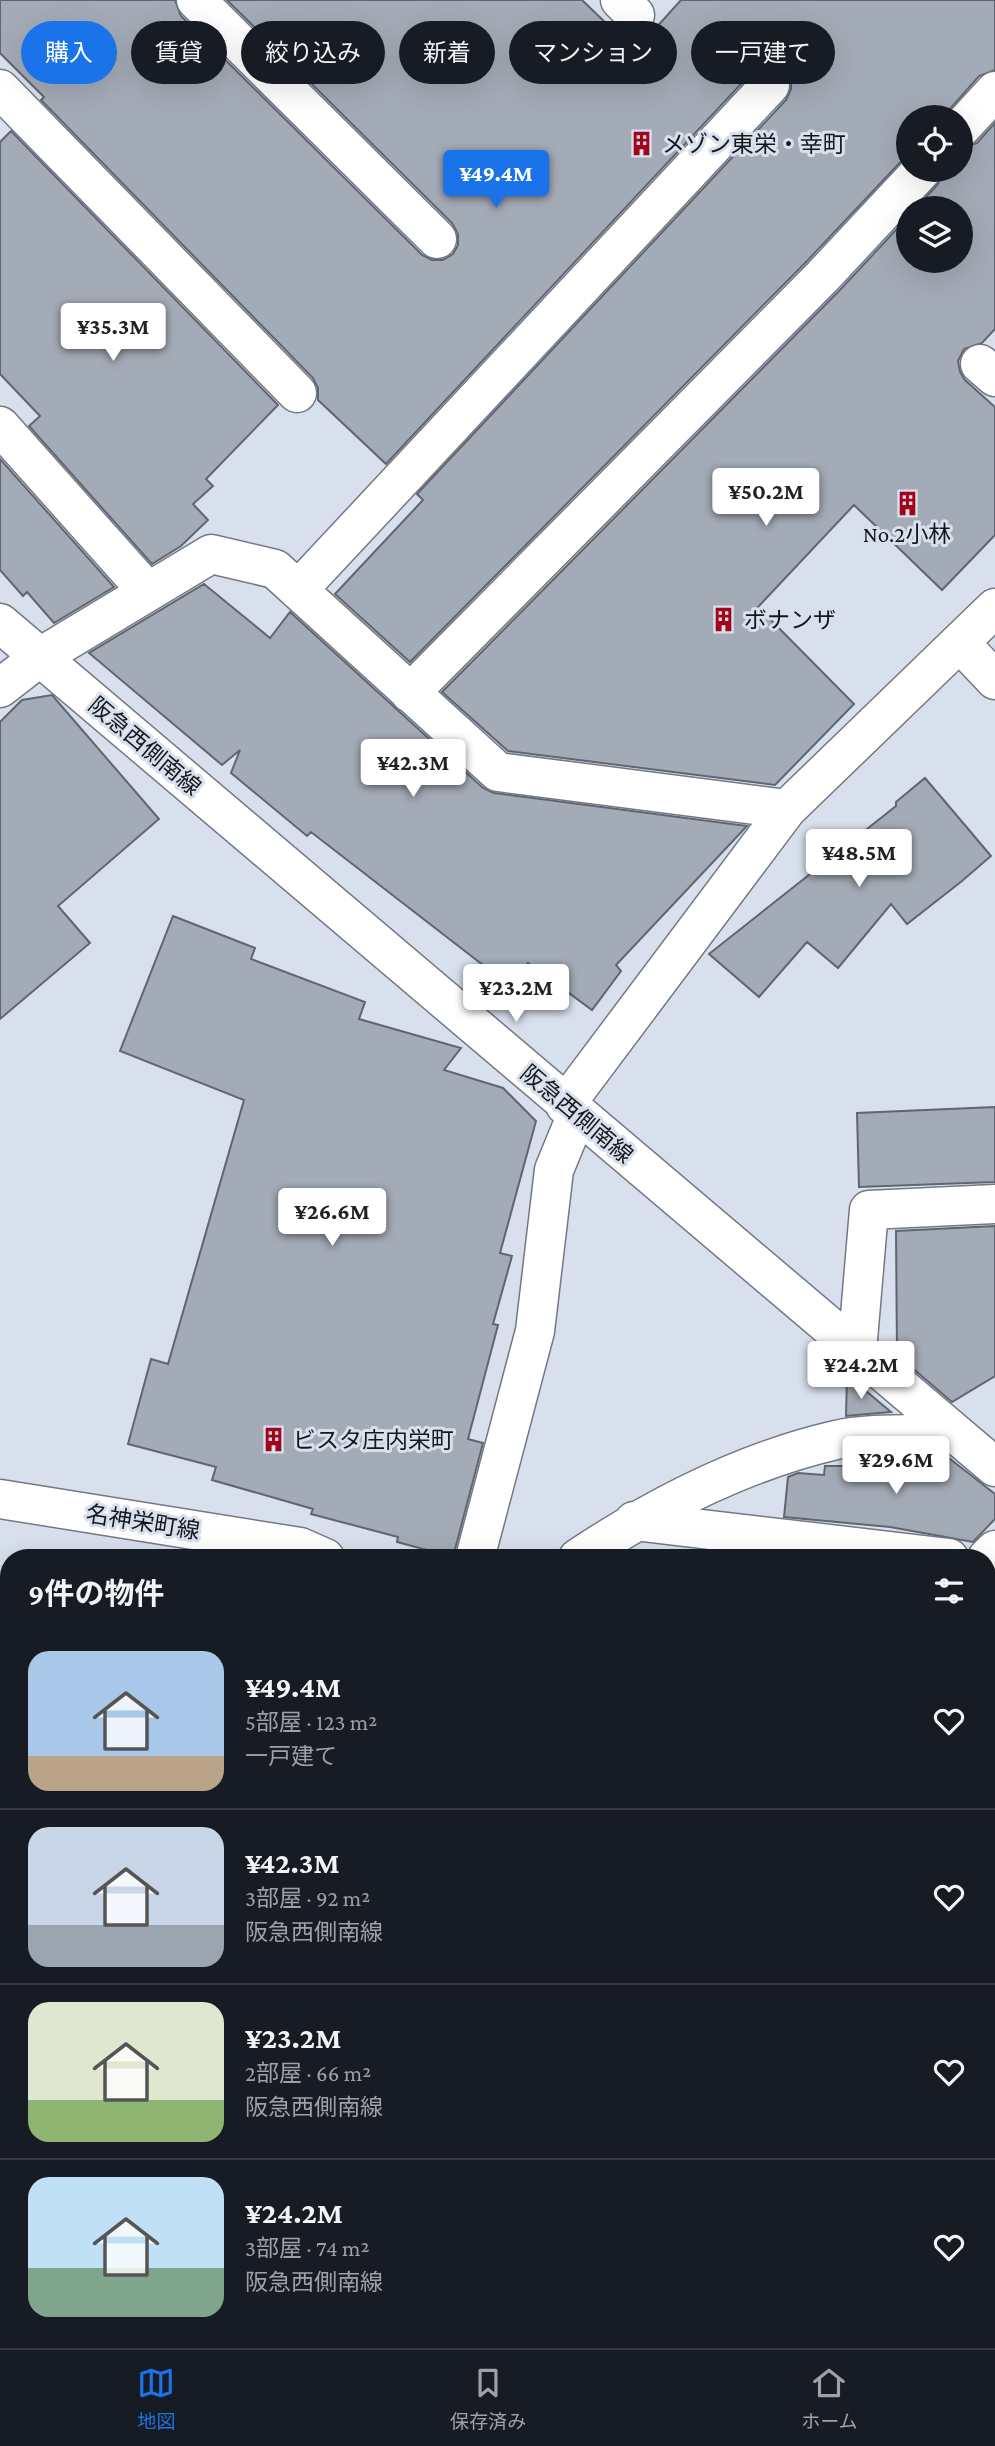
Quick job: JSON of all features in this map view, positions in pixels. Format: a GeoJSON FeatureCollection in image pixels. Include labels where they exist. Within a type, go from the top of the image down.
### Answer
{"type":"FeatureCollection","features":[{"type":"Feature","properties":{"kind":"street"},"geometry":{"type":"LineString","coordinates":[[196,0],[437,239]]}},
{"type":"Feature","properties":{"kind":"street"},"geometry":{"type":"LineString","coordinates":[[298,590],[770,85]]}},
{"type":"Feature","properties":{"kind":"street"},"geometry":{"type":"LineString","coordinates":[[0,89],[297,393]]}},
{"type":"Feature","properties":{"kind":"street"},"geometry":{"type":"LineString","coordinates":[[973,115],[995,90]]}},
{"type":"Feature","properties":{"kind":"street"},"geometry":{"type":"LineString","coordinates":[[410,693],[823,276],[911,182]]}},
{"type":"Feature","properties":{"kind":"street"},"geometry":{"type":"LineString","coordinates":[[0,426],[148,592]]}},
{"type":"Feature","properties":{"kind":"street"},"geometry":{"type":"LineString","coordinates":[[0,688],[40,657],[211,554],[275,569],[498,772],[787,809]]}},
{"type":"Feature","properties":{"kind":"street"},"geometry":{"type":"LineString","coordinates":[[477,1549],[535,1332],[554,1170],[571,1109],[787,809],[961,644],[995,608]]}},
{"type":"Feature","properties":{"kind":"street","name":"阪急西側南線"},"geometry":{"type":"LineString","coordinates":[[0,622],[995,1467]]}},
{"type":"Feature","properties":{"kind":"street"},"geometry":{"type":"LineString","coordinates":[[961,644],[995,680]]}},
{"type":"Feature","properties":{"kind":"street"},"geometry":{"type":"LineString","coordinates":[[857,1351],[869,1210],[995,1204]]}},
{"type":"Feature","properties":{"kind":"street"},"geometry":{"type":"LineString","coordinates":[[592,1549],[634,1521],[723,1477],[838,1439],[954,1433]]}},
{"type":"Feature","properties":{"kind":"street","name":"名神栄町線"},"geometry":{"type":"LineString","coordinates":[[0,1499],[279,1549]]}},
{"type":"Feature","properties":{"kind":"street"},"geometry":{"type":"LineString","coordinates":[[634,1521],[872,1549]]}},
{"type":"Feature","properties":{"kind":"building"},"geometry":{"type":"Polygon","coordinates":[[[0,0],[175,0],[181,16],[186,21],[131,21],[131,84],[227,84],[227,62],[241,76],[241,84],[250,84],[422,255],[432,260],[443,260],[453,254],[458,245],[458,234],[452,223],[312,84],[385,84],[385,21],[248,21],[227,0],[582,0],[604,21],[509,21],[509,84],[677,84],[677,21],[662,21],[681,0],[995,0],[995,70],[979,76],[954,105],[896,105],[896,167],[807,261],[410,662],[335,594],[423,500],[417,494],[786,100],[791,84],[835,84],[835,21],[691,21],[691,84],[741,84],[386,464],[318,400],[318,388],[313,378],[41,100],[44,97],[31,84],[117,84],[117,21],[21,21],[21,74],[0,53],[0,0]]]}},
{"type":"Feature","properties":{"kind":"building"},"geometry":{"type":"Polygon","coordinates":[[[995,123],[995,329],[982,343],[964,349],[958,361],[965,380],[995,407],[995,535],[942,590],[854,505],[758,607],[854,704],[775,785],[508,751],[442,692],[839,291],[896,230],[896,273],[973,273],[973,196],[927,196],[939,182],[973,182],[973,144],[995,123]]]}},
{"type":"Feature","properties":{"kind":"building"},"geometry":{"type":"Polygon","coordinates":[[[11,131],[278,405],[206,479],[213,486],[193,504],[208,520],[181,546],[152,564],[29,426],[40,416],[0,374],[0,142],[11,131]]]}},
{"type":"Feature","properties":{"kind":"building"},"geometry":{"type":"Polygon","coordinates":[[[0,459],[114,587],[54,623],[27,592],[23,596],[0,570],[0,459]]]}},
{"type":"Feature","properties":{"kind":"building"},"geometry":{"type":"Polygon","coordinates":[[[204,584],[270,638],[290,612],[483,788],[494,793],[747,826],[616,965],[621,971],[592,1010],[528,963],[510,986],[311,832],[307,836],[231,773],[240,750],[222,765],[89,653],[204,584]]]}},
{"type":"Feature","properties":{"kind":"building"},"geometry":{"type":"Polygon","coordinates":[[[52,695],[159,819],[58,906],[90,943],[0,1019],[0,722],[22,700],[52,695]]]}},
{"type":"Feature","properties":{"kind":"building"},"geometry":{"type":"Polygon","coordinates":[[[925,778],[991,856],[962,881],[907,924],[891,904],[838,968],[807,942],[759,997],[709,954],[896,806],[896,802],[925,778]]]}},
{"type":"Feature","properties":{"kind":"building"},"geometry":{"type":"Polygon","coordinates":[[[173,916],[255,948],[251,959],[365,1002],[359,1019],[461,1048],[444,1070],[503,1088],[536,1121],[500,1253],[512,1256],[493,1324],[498,1325],[468,1439],[483,1443],[455,1549],[423,1549],[397,1542],[398,1537],[311,1514],[313,1509],[212,1480],[216,1467],[128,1444],[151,1359],[168,1364],[244,1100],[120,1051],[173,916]]]}},
{"type":"Feature","properties":{"kind":"building"},"geometry":{"type":"Polygon","coordinates":[[[995,1107],[995,1182],[859,1187],[857,1113],[995,1107]]]}},
{"type":"Feature","properties":{"kind":"building"},"geometry":{"type":"Polygon","coordinates":[[[995,1226],[995,1376],[952,1402],[897,1355],[896,1231],[995,1226]]]}},
{"type":"Feature","properties":{"kind":"building"},"geometry":{"type":"Polygon","coordinates":[[[847,1375],[891,1412],[846,1416],[847,1375]]]}},
{"type":"Feature","properties":{"kind":"building"},"geometry":{"type":"Polygon","coordinates":[[[945,1455],[995,1494],[995,1519],[973,1542],[890,1527],[784,1517],[788,1477],[798,1473],[824,1475],[825,1466],[844,1466],[844,1461],[852,1459],[945,1455]]]}},
{"type":"Feature","properties":{"kind":"place","name":"メゾン東栄・幸町"},"geometry":{"type":"Point","coordinates":[642,144]}},
{"type":"Feature","properties":{"kind":"place","name":"No.2小林"},"geometry":{"type":"Point","coordinates":[907,504]}},
{"type":"Feature","properties":{"kind":"place","name":"ボナンザ"},"geometry":{"type":"Point","coordinates":[724,620]}},
{"type":"Feature","properties":{"kind":"place","name":"ビスタ庄内栄町"},"geometry":{"type":"Point","coordinates":[273,1440]}}]}
